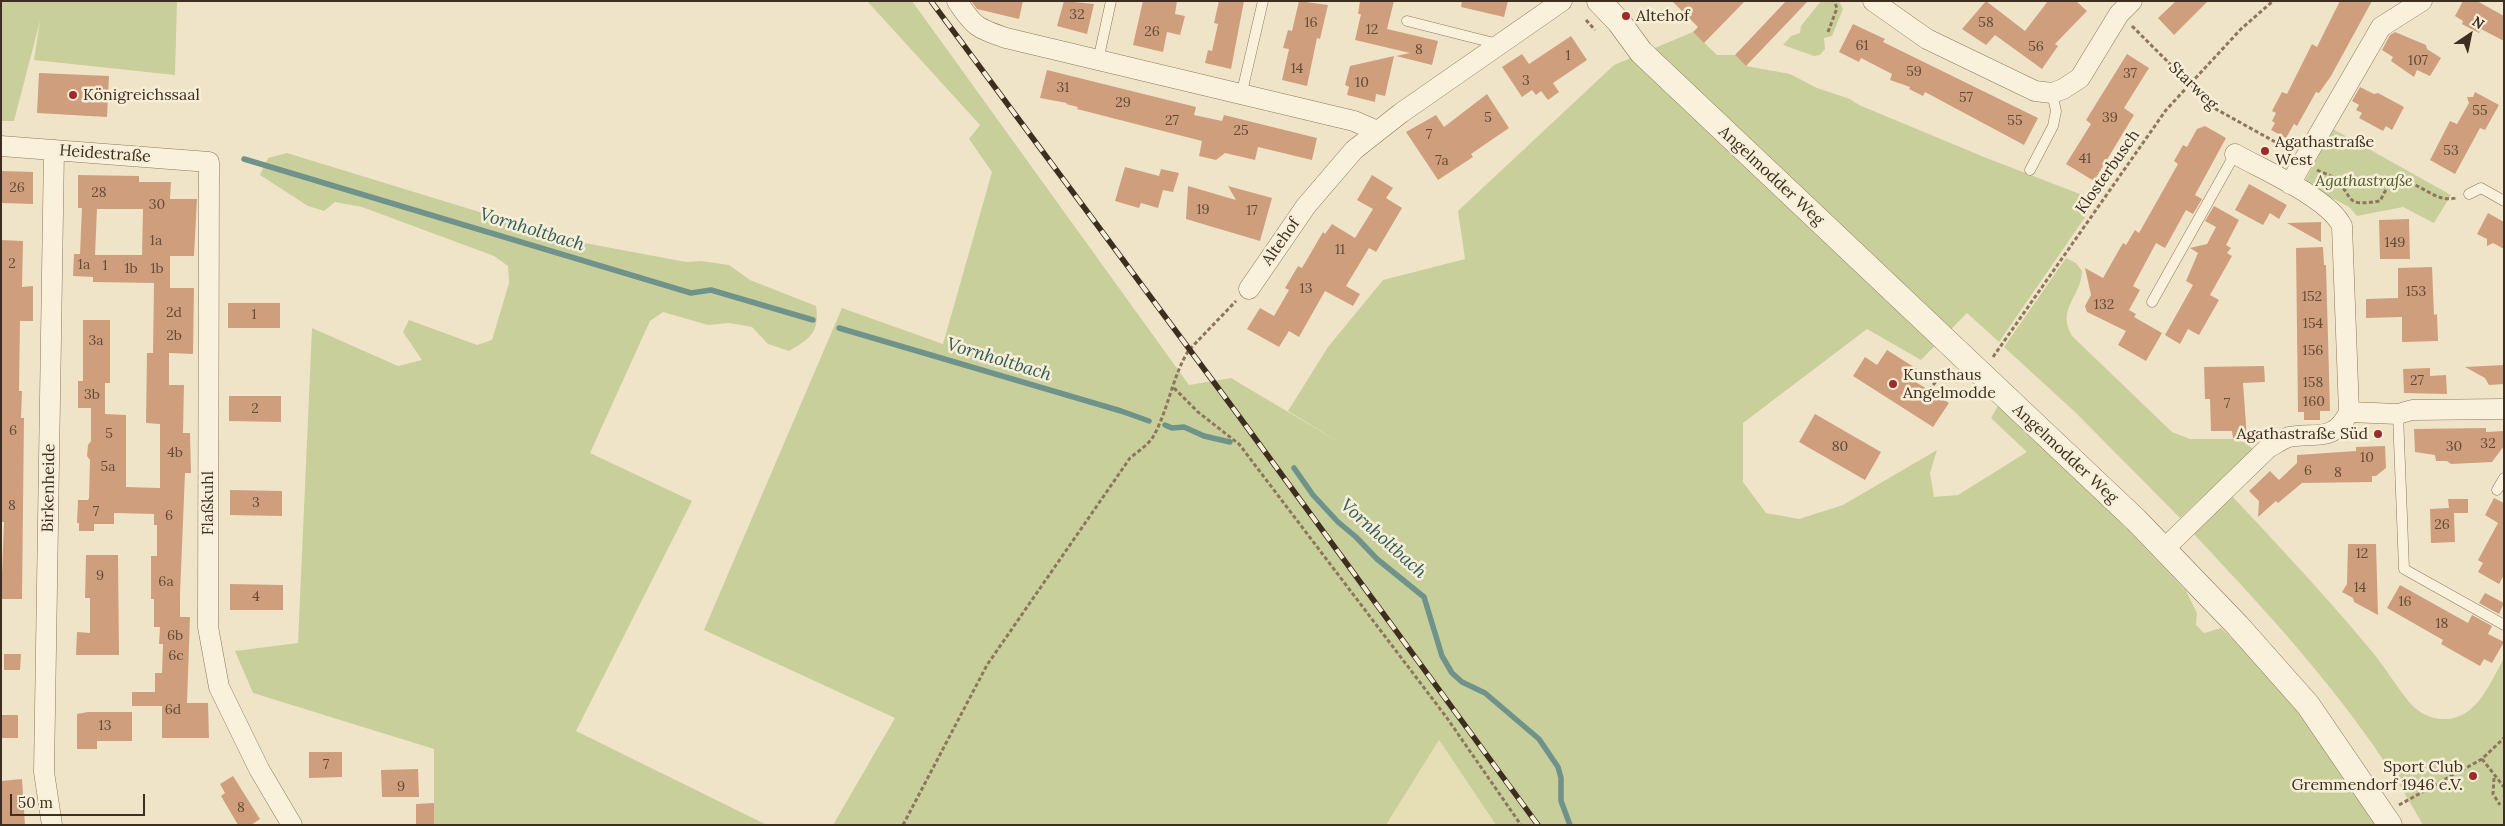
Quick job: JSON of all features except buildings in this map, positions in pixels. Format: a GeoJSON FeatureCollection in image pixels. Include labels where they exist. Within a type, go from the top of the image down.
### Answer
{"type":"FeatureCollection","features":[{"type":"Feature","properties":{"kind":"street"},"geometry":{"type":"LineString","coordinates":[[957,1],[971,23],[980,29],[1006,38],[1241,96],[1354,121],[1377,131]]}},
{"type":"Feature","properties":{"kind":"street","name":"Altehof"},"geometry":{"type":"LineString","coordinates":[[1249,288],[1306,206],[1354,150],[1377,131],[1498,44],[1562,1]]}},
{"type":"Feature","properties":{"kind":"street","name":"Angelmodder Weg"},"geometry":{"type":"LineString","coordinates":[[1583,1],[1609,32],[1641,52]]}},
{"type":"Feature","properties":{"kind":"street","name":"Angelmodder Weg"},"geometry":{"type":"LineString","coordinates":[[1599,1],[1628,32],[1641,52],[1969,377],[2164,549],[2238,626],[2308,705],[2362,781],[2393,816]]}},
{"type":"Feature","properties":{"kind":"street"},"geometry":{"type":"LineString","coordinates":[[1873,1],[1927,39],[2035,90],[2052,93],[2063,89],[2080,78],[2119,5]]}},
{"type":"Feature","properties":{"kind":"street"},"geometry":{"type":"LineString","coordinates":[[2290,184],[2381,27],[2422,1]]}},
{"type":"Feature","properties":{"kind":"street","name":"Heidestraße"},"geometry":{"type":"LineString","coordinates":[[1,146],[209,162]]}},
{"type":"Feature","properties":{"kind":"street","name":"Birkenheide"},"geometry":{"type":"LineString","coordinates":[[52,825],[44,772],[54,150]]}},
{"type":"Feature","properties":{"kind":"street"},"geometry":{"type":"LineString","coordinates":[[2164,549],[2268,448],[2288,437],[2332,433],[2343,424],[2348,412],[2342,226],[2338,216],[2331,209],[2290,184],[2235,154]]}},
{"type":"Feature","properties":{"kind":"street","name":"Flaßkuhl"},"geometry":{"type":"LineString","coordinates":[[209,162],[208,627],[219,687],[259,769],[292,825]]}},
{"type":"Feature","properties":{"kind":"street"},"geometry":{"type":"LineString","coordinates":[[2348,412],[2398,414],[2412,410],[2504,409]]}},
{"type":"Feature","properties":{"kind":"lane"},"geometry":{"type":"LineString","coordinates":[[1098,61],[1111,1]]}},
{"type":"Feature","properties":{"kind":"lane"},"geometry":{"type":"LineString","coordinates":[[1241,96],[1263,1]]}},
{"type":"Feature","properties":{"kind":"lane"},"geometry":{"type":"LineString","coordinates":[[1407,21],[1498,44]]}},
{"type":"Feature","properties":{"kind":"lane"},"geometry":{"type":"LineString","coordinates":[[2030,170],[2053,126],[2056,111],[2052,93]]}},
{"type":"Feature","properties":{"kind":"lane"},"geometry":{"type":"LineString","coordinates":[[2152,302],[2235,154]]}},
{"type":"Feature","properties":{"kind":"lane"},"geometry":{"type":"LineString","coordinates":[[2469,194],[2480,188],[2504,201]]}},
{"type":"Feature","properties":{"kind":"lane"},"geometry":{"type":"LineString","coordinates":[[2398,414],[2404,569],[2504,625]]}},
{"type":"Feature","properties":{"kind":"lane"},"geometry":{"type":"LineString","coordinates":[[2497,490],[2504,478]]}},
{"type":"Feature","properties":{"kind":"path"},"geometry":{"type":"LineString","coordinates":[[1828,32],[1837,8],[1834,1]]}},
{"type":"Feature","properties":{"kind":"path","name":"Klosterbusch"},"geometry":{"type":"LineString","coordinates":[[1969,377],[1993,357],[2166,110],[2241,29],[2273,1]]}},
{"type":"Feature","properties":{"kind":"path","name":"Starweg"},"geometry":{"type":"LineString","coordinates":[[2119,5],[2214,108],[2305,158]]}},
{"type":"Feature","properties":{"kind":"path"},"geometry":{"type":"LineString","coordinates":[[2305,158],[2312,168],[2335,178],[2348,199],[2353,202],[2380,201],[2390,182],[2409,182],[2433,196],[2448,200],[2469,194]]}},
{"type":"Feature","properties":{"kind":"path"},"geometry":{"type":"LineString","coordinates":[[903,825],[987,665],[1130,458],[1152,438],[1174,388],[1184,358],[1189,350],[1249,288]]}},
{"type":"Feature","properties":{"kind":"path"},"geometry":{"type":"LineString","coordinates":[[1929,390],[1938,379],[1969,377]]}},
{"type":"Feature","properties":{"kind":"path"},"geometry":{"type":"LineString","coordinates":[[1174,388],[1198,412],[1239,444],[1447,718],[1521,825]]}},
{"type":"Feature","properties":{"kind":"path"},"geometry":{"type":"LineString","coordinates":[[2393,816],[2482,758],[2504,738]]}},
{"type":"Feature","properties":{"kind":"path"},"geometry":{"type":"LineString","coordinates":[[2482,758],[2494,777],[2504,786]]}},
{"type":"Feature","properties":{"kind":"path"},"geometry":{"type":"LineString","coordinates":[[2494,777],[2493,794],[2500,805]]}},
{"type":"Feature","properties":{"kind":"shaded area"},"geometry":{"type":"Polygon","coordinates":[[[1439,740],[1496,825],[1386,825],[1439,740]]]}},
{"type":"Feature","properties":{"kind":"green space"},"geometry":{"type":"Polygon","coordinates":[[[1,1],[177,1],[175,75],[34,60],[40,21],[14,121],[1,121],[1,1]]]}},
{"type":"Feature","properties":{"kind":"green space"},"geometry":{"type":"Polygon","coordinates":[[[867,1],[912,1],[1189,385],[1231,378],[1342,444],[1288,411],[1328,347],[1383,280],[1465,259],[1458,211],[1614,65],[1693,32],[1717,55],[1735,55],[1746,66],[1790,74],[1817,88],[1850,99],[1859,105],[1984,157],[2085,196],[2096,196],[2088,213],[1999,342],[1967,313],[1921,360],[1867,329],[1743,423],[1743,482],[1766,513],[1799,519],[1843,505],[1937,450],[1930,473],[1934,497],[1958,495],[2027,452],[1991,418],[1998,406],[2082,482],[2186,591],[2197,613],[2196,625],[2204,633],[2221,628],[2292,696],[2377,825],[1496,825],[1439,740],[1386,825],[833,825],[895,718],[704,630],[842,308],[943,344],[992,172],[969,139],[980,125],[867,1]]]}},
{"type":"Feature","properties":{"kind":"green space"},"geometry":{"type":"Polygon","coordinates":[[[1821,1],[1839,1],[1843,9],[1832,36],[1824,38],[1825,49],[1820,55],[1814,56],[1783,45],[1791,36],[1800,33],[1801,26],[1821,1]]]}},
{"type":"Feature","properties":{"kind":"green space","name":"Agathastraße"},"geometry":{"type":"Polygon","coordinates":[[[2333,129],[2451,195],[2434,223],[2403,207],[2357,216],[2349,207],[2304,183],[2333,129]]]}},
{"type":"Feature","properties":{"kind":"green space"},"geometry":{"type":"Polygon","coordinates":[[[287,153],[574,241],[686,262],[701,261],[729,265],[750,280],[816,306],[816,322],[812,334],[803,343],[789,351],[768,344],[752,327],[729,323],[708,325],[663,312],[650,321],[590,453],[692,501],[576,731],[767,825],[434,825],[434,749],[253,693],[235,651],[298,643],[312,328],[398,366],[422,360],[403,332],[409,320],[477,345],[492,340],[509,283],[508,266],[494,256],[362,207],[335,202],[324,211],[308,206],[260,175],[268,158],[287,153]]]}},
{"type":"Feature","properties":{"kind":"green space"},"geometry":{"type":"Polygon","coordinates":[[[2066,258],[2076,263],[2082,271],[2078,289],[2068,310],[2068,326],[2072,336],[2172,432],[2190,439],[2240,439],[2253,449],[2180,518],[2075,412],[2004,347],[2066,258]]]}},
{"type":"Feature","properties":{"kind":"green space"},"geometry":{"type":"Polygon","coordinates":[[[2231,495],[2335,609],[2374,655],[2410,703],[2421,712],[2433,718],[2443,719],[2455,718],[2465,714],[2488,688],[2504,658],[2504,825],[2423,825],[2373,745],[2317,671],[2192,532],[2231,495]]]}},
{"type":"Feature","properties":{"kind":"waterway","name":"Vornholtbach"},"geometry":{"type":"LineString","coordinates":[[244,159],[691,293],[711,290],[813,320]]}},
{"type":"Feature","properties":{"kind":"waterway","name":"Vornholtbach"},"geometry":{"type":"LineString","coordinates":[[839,328],[1121,411],[1149,421]]}},
{"type":"Feature","properties":{"kind":"waterway","name":"Vornholtbach"},"geometry":{"type":"LineString","coordinates":[[1165,425],[1172,428],[1184,427],[1204,436],[1230,442]]}},
{"type":"Feature","properties":{"kind":"waterway","name":"Vornholtbach"},"geometry":{"type":"LineString","coordinates":[[1294,468],[1313,495],[1338,522],[1356,537],[1377,559],[1424,597],[1442,656],[1452,673],[1462,682],[1485,693],[1539,739],[1558,767],[1561,778],[1561,801],[1570,825]]}},
{"type":"Feature","properties":{"kind":"railway"},"geometry":{"type":"LineString","coordinates":[[931,1],[1230,404],[1538,825]]}},
{"type":"Feature","properties":{"kind":"place","name":"Altehof"},"geometry":{"type":"Point","coordinates":[1626,16]}},
{"type":"Feature","properties":{"kind":"place","name":"Königreichssaal"},"geometry":{"type":"Point","coordinates":[73,95]}},
{"type":"Feature","properties":{"kind":"place","name":"Agathastraße West"},"geometry":{"type":"Point","coordinates":[2265,151]}},
{"type":"Feature","properties":{"kind":"place","name":"Kunsthaus Angelmodde"},"geometry":{"type":"Point","coordinates":[1893,384]}},
{"type":"Feature","properties":{"kind":"place","name":"Agathastraße Süd"},"geometry":{"type":"Point","coordinates":[2378,434]}},
{"type":"Feature","properties":{"kind":"place","name":"Sport Club Gremmendorf 1946 e.V."},"geometry":{"type":"Point","coordinates":[2473,776]}}]}
